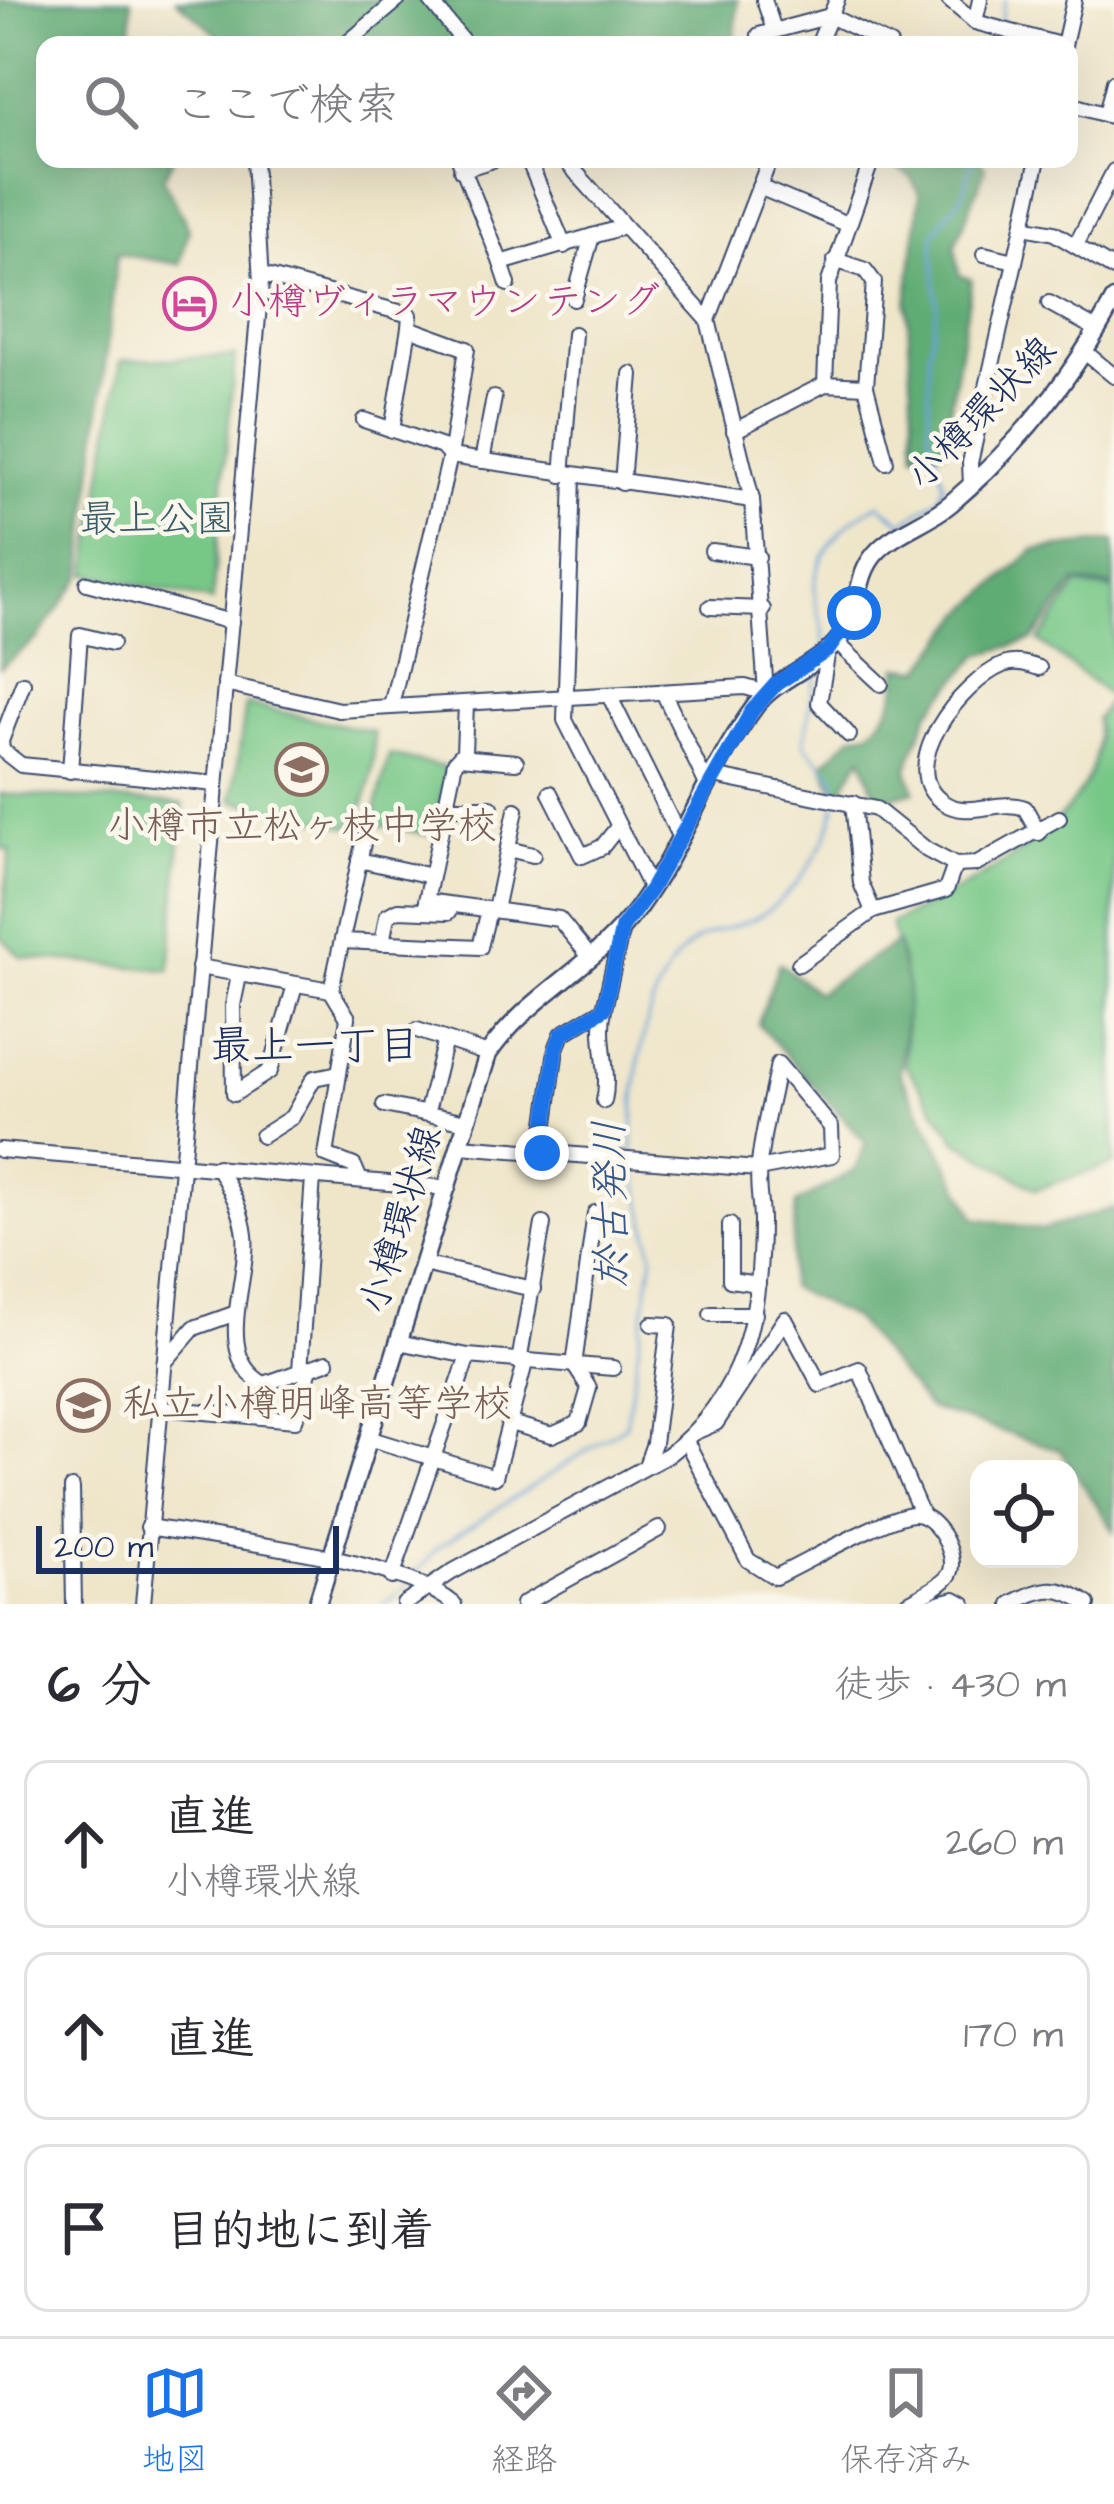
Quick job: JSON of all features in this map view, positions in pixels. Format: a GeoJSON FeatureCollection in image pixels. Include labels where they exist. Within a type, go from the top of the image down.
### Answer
{"type":"FeatureCollection","features":[{"type":"Feature","properties":{"kind":"main road","name":"小樽環状線"},"geometry":{"type":"LineString","coordinates":[[317,1604],[488,1054],[510,1024],[622,928],[651,889],[766,693],[824,653],[854,613],[872,557],[971,485],[1086,352],[1114,300]]}},
{"type":"Feature","properties":{"kind":"street"},"geometry":{"type":"LineString","coordinates":[[356,36],[398,0]]}},
{"type":"Feature","properties":{"kind":"street"},"geometry":{"type":"LineString","coordinates":[[430,0],[459,36]]}},
{"type":"Feature","properties":{"kind":"street"},"geometry":{"type":"LineString","coordinates":[[764,0],[766,33],[830,16],[871,36]]}},
{"type":"Feature","properties":{"kind":"street"},"geometry":{"type":"LineString","coordinates":[[822,36],[837,0]]}},
{"type":"Feature","properties":{"kind":"street"},"geometry":{"type":"LineString","coordinates":[[950,0],[975,22],[1028,36]]}},
{"type":"Feature","properties":{"kind":"street"},"geometry":{"type":"LineString","coordinates":[[975,22],[980,0]]}},
{"type":"Feature","properties":{"kind":"street"},"geometry":{"type":"LineString","coordinates":[[1064,36],[1074,0]]}},
{"type":"Feature","properties":{"kind":"street"},"geometry":{"type":"LineString","coordinates":[[1078,107],[1110,116],[1114,82]]}},
{"type":"Feature","properties":{"kind":"street"},"geometry":{"type":"LineString","coordinates":[[143,1604],[262,275],[253,168]]}},
{"type":"Feature","properties":{"kind":"street"},"geometry":{"type":"LineString","coordinates":[[461,168],[508,284]]}},
{"type":"Feature","properties":{"kind":"street"},"geometry":{"type":"LineString","coordinates":[[532,168],[564,246]]}},
{"type":"Feature","properties":{"kind":"street"},"geometry":{"type":"LineString","coordinates":[[225,684],[315,707],[564,700],[746,686],[766,693],[752,500],[708,320],[572,168]]}},
{"type":"Feature","properties":{"kind":"street"},"geometry":{"type":"LineString","coordinates":[[708,320],[766,168]]}},
{"type":"Feature","properties":{"kind":"street"},"geometry":{"type":"LineString","coordinates":[[825,384],[826,319],[836,260],[869,168]]}},
{"type":"Feature","properties":{"kind":"street"},"geometry":{"type":"LineString","coordinates":[[971,485],[970,463],[1036,168]]}},
{"type":"Feature","properties":{"kind":"street"},"geometry":{"type":"LineString","coordinates":[[1076,245],[1114,172]]}},
{"type":"Feature","properties":{"kind":"street"},"geometry":{"type":"LineString","coordinates":[[759,187],[847,224]]}},
{"type":"Feature","properties":{"kind":"street"},"geometry":{"type":"LineString","coordinates":[[501,262],[622,227]]}},
{"type":"Feature","properties":{"kind":"street"},"geometry":{"type":"LineString","coordinates":[[1023,227],[1054,233],[1114,269]]}},
{"type":"Feature","properties":{"kind":"street"},"geometry":{"type":"LineString","coordinates":[[574,299],[592,236]]}},
{"type":"Feature","properties":{"kind":"street"},"geometry":{"type":"LineString","coordinates":[[984,254],[1015,261]]}},
{"type":"Feature","properties":{"kind":"street"},"geometry":{"type":"LineString","coordinates":[[836,260],[865,270],[874,282],[866,386],[886,462]]}},
{"type":"Feature","properties":{"kind":"street"},"geometry":{"type":"LineString","coordinates":[[262,275],[410,315],[392,430]]}},
{"type":"Feature","properties":{"kind":"street"},"geometry":{"type":"LineString","coordinates":[[1049,303],[1098,330]]}},
{"type":"Feature","properties":{"kind":"street"},"geometry":{"type":"LineString","coordinates":[[392,706],[450,456],[467,349],[409,328]]}},
{"type":"Feature","properties":{"kind":"street"},"geometry":{"type":"LineString","coordinates":[[574,334],[567,476],[565,720],[651,889]]}},
{"type":"Feature","properties":{"kind":"street"},"geometry":{"type":"LineString","coordinates":[[1086,352],[1114,376]]}},
{"type":"Feature","properties":{"kind":"street"},"geometry":{"type":"LineString","coordinates":[[622,483],[631,374]]}},
{"type":"Feature","properties":{"kind":"street"},"geometry":{"type":"LineString","coordinates":[[734,431],[825,384],[866,386]]}},
{"type":"Feature","properties":{"kind":"street"},"geometry":{"type":"LineString","coordinates":[[482,461],[494,398]]}},
{"type":"Feature","properties":{"kind":"street"},"geometry":{"type":"LineString","coordinates":[[364,420],[442,447],[450,456],[752,500]]}},
{"type":"Feature","properties":{"kind":"street"},"geometry":{"type":"LineString","coordinates":[[712,550],[758,556]]}},
{"type":"Feature","properties":{"kind":"street"},"geometry":{"type":"LineString","coordinates":[[87,583],[232,622]]}},
{"type":"Feature","properties":{"kind":"street"},"geometry":{"type":"LineString","coordinates":[[710,607],[763,609]]}},
{"type":"Feature","properties":{"kind":"street"},"geometry":{"type":"LineString","coordinates":[[70,771],[80,635],[112,643]]}},
{"type":"Feature","properties":{"kind":"street"},"geometry":{"type":"LineString","coordinates":[[849,735],[819,703],[824,653],[881,684]]}},
{"type":"Feature","properties":{"kind":"street"},"geometry":{"type":"LineString","coordinates":[[1039,668],[1014,662],[988,674],[940,726],[924,762],[931,792],[943,802],[967,810],[1012,803],[1025,808],[1039,833]]}},
{"type":"Feature","properties":{"kind":"street"},"geometry":{"type":"LineString","coordinates":[[23,683],[2,750],[21,765],[216,784]]}},
{"type":"Feature","properties":{"kind":"street"},"geometry":{"type":"LineString","coordinates":[[663,692],[711,780],[853,803],[894,820],[927,850],[955,865],[977,864],[1059,818]]}},
{"type":"Feature","properties":{"kind":"street"},"geometry":{"type":"LineString","coordinates":[[610,697],[679,836]]}},
{"type":"Feature","properties":{"kind":"street"},"geometry":{"type":"LineString","coordinates":[[466,704],[460,757],[426,901],[559,919],[590,957]]}},
{"type":"Feature","properties":{"kind":"street"},"geometry":{"type":"LineString","coordinates":[[460,757],[516,762]]}},
{"type":"Feature","properties":{"kind":"street"},"geometry":{"type":"LineString","coordinates":[[550,793],[582,856],[602,847],[617,828]]}},
{"type":"Feature","properties":{"kind":"street"},"geometry":{"type":"LineString","coordinates":[[853,803],[861,884],[873,911]]}},
{"type":"Feature","properties":{"kind":"street"},"geometry":{"type":"LineString","coordinates":[[445,807],[491,808]]}},
{"type":"Feature","properties":{"kind":"street"},"geometry":{"type":"LineString","coordinates":[[342,940],[480,947],[516,810]]}},
{"type":"Feature","properties":{"kind":"street"},"geometry":{"type":"LineString","coordinates":[[359,1180],[354,1166],[326,1155],[348,1018],[331,990],[364,839]]}},
{"type":"Feature","properties":{"kind":"street"},"geometry":{"type":"LineString","coordinates":[[508,849],[533,855]]}},
{"type":"Feature","properties":{"kind":"street"},"geometry":{"type":"LineString","coordinates":[[359,860],[431,876]]}},
{"type":"Feature","properties":{"kind":"street"},"geometry":{"type":"LineString","coordinates":[[799,964],[873,911],[946,890],[955,865]]}},
{"type":"Feature","properties":{"kind":"street"},"geometry":{"type":"LineString","coordinates":[[382,943],[387,916],[398,910],[450,912],[452,904]]}},
{"type":"Feature","properties":{"kind":"street"},"geometry":{"type":"LineString","coordinates":[[604,1101],[608,1084],[599,1046],[622,928]]}},
{"type":"Feature","properties":{"kind":"street"},"geometry":{"type":"LineString","coordinates":[[199,967],[331,990]]}},
{"type":"Feature","properties":{"kind":"street"},"geometry":{"type":"LineString","coordinates":[[239,976],[233,1005],[234,1094],[270,1071],[289,1020],[295,985]]}},
{"type":"Feature","properties":{"kind":"street"},"geometry":{"type":"LineString","coordinates":[[542,1153],[562,1034],[604,1009]]}},
{"type":"Feature","properties":{"kind":"street"},"geometry":{"type":"LineString","coordinates":[[417,1030],[488,1054]]}},
{"type":"Feature","properties":{"kind":"street"},"geometry":{"type":"LineString","coordinates":[[427,1112],[446,1040]]}},
{"type":"Feature","properties":{"kind":"street"},"geometry":{"type":"LineString","coordinates":[[460,1146],[758,1168],[832,1155],[831,1127],[778,1064],[758,1168],[758,1284],[750,1342],[733,1378],[687,1438]]}},
{"type":"Feature","properties":{"kind":"street"},"geometry":{"type":"LineString","coordinates":[[262,1136],[292,1118],[314,1078],[339,1073]]}},
{"type":"Feature","properties":{"kind":"street"},"geometry":{"type":"LineString","coordinates":[[384,1105],[467,1122]]}},
{"type":"Feature","properties":{"kind":"street"},"geometry":{"type":"LineString","coordinates":[[0,1150],[448,1188]]}},
{"type":"Feature","properties":{"kind":"street"},"geometry":{"type":"LineString","coordinates":[[218,1167],[242,1210],[246,1242],[237,1342],[256,1380],[264,1384],[327,1362]]}},
{"type":"Feature","properties":{"kind":"street"},"geometry":{"type":"LineString","coordinates":[[160,1408],[295,1420],[305,1369],[313,1177]]}},
{"type":"Feature","properties":{"kind":"street"},"geometry":{"type":"LineString","coordinates":[[510,1423],[552,1435],[579,1423],[589,1388],[574,1365],[595,1213]]}},
{"type":"Feature","properties":{"kind":"street"},"geometry":{"type":"LineString","coordinates":[[368,1438],[495,1477],[522,1362],[542,1224]]}},
{"type":"Feature","properties":{"kind":"street"},"geometry":{"type":"LineString","coordinates":[[730,1225],[730,1280],[758,1284]]}},
{"type":"Feature","properties":{"kind":"street"},"geometry":{"type":"LineString","coordinates":[[423,1264],[533,1289]]}},
{"type":"Feature","properties":{"kind":"street"},"geometry":{"type":"LineString","coordinates":[[164,1363],[194,1328],[236,1313]]}},
{"type":"Feature","properties":{"kind":"street"},"geometry":{"type":"LineString","coordinates":[[711,1314],[755,1313]]}},
{"type":"Feature","properties":{"kind":"street"},"geometry":{"type":"LineString","coordinates":[[404,1604],[716,1423],[784,1319],[820,1385],[859,1369],[922,1515],[940,1531],[952,1567],[949,1576],[906,1604]]}},
{"type":"Feature","properties":{"kind":"street"},"geometry":{"type":"LineString","coordinates":[[646,1466],[654,1443],[669,1325],[652,1324]]}},
{"type":"Feature","properties":{"kind":"street"},"geometry":{"type":"LineString","coordinates":[[398,1342],[468,1356],[613,1368]]}},
{"type":"Feature","properties":{"kind":"street"},"geometry":{"type":"LineString","coordinates":[[399,1579],[432,1458],[468,1356]]}},
{"type":"Feature","properties":{"kind":"street"},"geometry":{"type":"LineString","coordinates":[[687,1438],[748,1560],[761,1573],[775,1577],[901,1517],[922,1515]]}},
{"type":"Feature","properties":{"kind":"street"},"geometry":{"type":"LineString","coordinates":[[72,1488],[74,1604]]}},
{"type":"Feature","properties":{"kind":"street"},"geometry":{"type":"LineString","coordinates":[[148,1527],[330,1557],[429,1586],[454,1604]]}},
{"type":"Feature","properties":{"kind":"street"},"geometry":{"type":"LineString","coordinates":[[523,1604],[659,1529]]}},
{"type":"Feature","properties":{"kind":"street"},"geometry":{"type":"LineString","coordinates":[[1011,1604],[1040,1589],[1056,1588],[1088,1604]]}},
{"type":"Feature","properties":{"kind":"street"},"geometry":{"type":"LineString","coordinates":[[935,1604],[955,1599],[964,1604]]}},
{"type":"Feature","properties":{"kind":"green space"},"geometry":{"type":"Polygon","coordinates":[[[0,0],[131,0],[131,36],[36,36],[36,168],[168,168],[163,179],[189,229],[180,264],[117,254],[82,576],[37,639],[0,668],[0,0]]]}},
{"type":"Feature","properties":{"kind":"green space"},"geometry":{"type":"Polygon","coordinates":[[[177,0],[738,0],[735,36],[219,36],[177,0]]]}},
{"type":"Feature","properties":{"kind":"green space"},"geometry":{"type":"Polygon","coordinates":[[[896,168],[985,169],[955,246],[959,275],[972,280],[943,451],[915,453],[907,303],[920,195],[911,177],[896,168]]]}},
{"type":"Feature","properties":{"kind":"green space","name":"最上公園"},"geometry":{"type":"Polygon","coordinates":[[[235,356],[212,601],[87,574],[121,361],[235,356]]]}},
{"type":"Feature","properties":{"kind":"green space"},"geometry":{"type":"Polygon","coordinates":[[[1114,541],[1114,587],[1076,582],[1033,640],[979,655],[929,712],[907,769],[915,791],[877,801],[862,756],[841,791],[834,790],[823,764],[853,735],[870,732],[883,717],[895,695],[898,667],[922,669],[963,614],[1034,550],[1114,541]]]}},
{"type":"Feature","properties":{"kind":"green space"},"geometry":{"type":"Polygon","coordinates":[[[1078,585],[1114,590],[1114,1164],[1036,1189],[957,1141],[905,1065],[906,988],[891,923],[956,891],[1027,846],[1058,820],[1082,789],[1095,756],[1096,719],[1112,698],[1039,641],[1078,585]]]}},
{"type":"Feature","properties":{"kind":"green space"},"geometry":{"type":"Polygon","coordinates":[[[246,704],[373,732],[370,782],[349,827],[232,800],[246,704]]]}},
{"type":"Feature","properties":{"kind":"green space"},"geometry":{"type":"Polygon","coordinates":[[[389,755],[446,768],[434,836],[372,823],[389,755]]]}},
{"type":"Feature","properties":{"kind":"green space"},"geometry":{"type":"Polygon","coordinates":[[[0,794],[183,804],[170,970],[21,957],[0,936],[10,850],[0,848],[0,794]]]}},
{"type":"Feature","properties":{"kind":"green space"},"geometry":{"type":"Polygon","coordinates":[[[897,942],[908,990],[900,1074],[976,1218],[1042,1230],[1114,1208],[1114,1531],[1078,1477],[1078,1460],[1067,1460],[1060,1450],[929,1408],[853,1318],[789,1287],[796,1204],[855,1170],[866,1143],[758,1024],[779,963],[817,993],[897,942]]]}},
{"type":"Feature","properties":{"kind":"waterway","name":"於古発川"},"geometry":{"type":"LineString","coordinates":[[1001,20],[1005,0]]}},
{"type":"Feature","properties":{"kind":"waterway","name":"於古発川"},"geometry":{"type":"LineString","coordinates":[[823,644],[815,581],[833,541],[879,504],[903,523],[939,498],[944,484],[929,430],[929,350],[937,307],[934,233],[963,194],[970,168]]}},
{"type":"Feature","properties":{"kind":"waterway","name":"於古発川"},"geometry":{"type":"LineString","coordinates":[[816,670],[804,744],[835,778],[836,797]]}},
{"type":"Feature","properties":{"kind":"waterway","name":"於古発川"},"geometry":{"type":"LineString","coordinates":[[633,1154],[641,1048],[656,994],[668,971],[698,940],[749,921],[778,902],[815,856],[835,806]]}},
{"type":"Feature","properties":{"kind":"waterway","name":"於古発川"},"geometry":{"type":"LineString","coordinates":[[413,1577],[437,1548],[626,1425],[653,1256],[634,1164]]}},
{"type":"Feature","properties":{"kind":"waterway","name":"於古発川"},"geometry":{"type":"LineString","coordinates":[[384,1604],[408,1585]]}},
{"type":"Feature","properties":{"kind":"place","name":"小樽ヴィラマウンテング"},"geometry":{"type":"Point","coordinates":[190,303]}},
{"type":"Feature","properties":{"kind":"place","name":"小樽市立松ヶ枝中学校"},"geometry":{"type":"Point","coordinates":[302,770]}},
{"type":"Feature","properties":{"kind":"place","name":"私立小樽明峰高等学校"},"geometry":{"type":"Point","coordinates":[83,1405]}},
{"type":"Feature","properties":{"kind":"district","name":"最上一丁目"},"geometry":{"type":"Point","coordinates":[315,1047]}},
{"type":"Feature","properties":{"kind":"route"},"geometry":{"type":"LineString","coordinates":[[542,1153],[556,1049],[562,1034],[604,1009],[612,992],[622,928],[651,889],[752,711],[776,684],[828,650],[854,613]]}}]}
